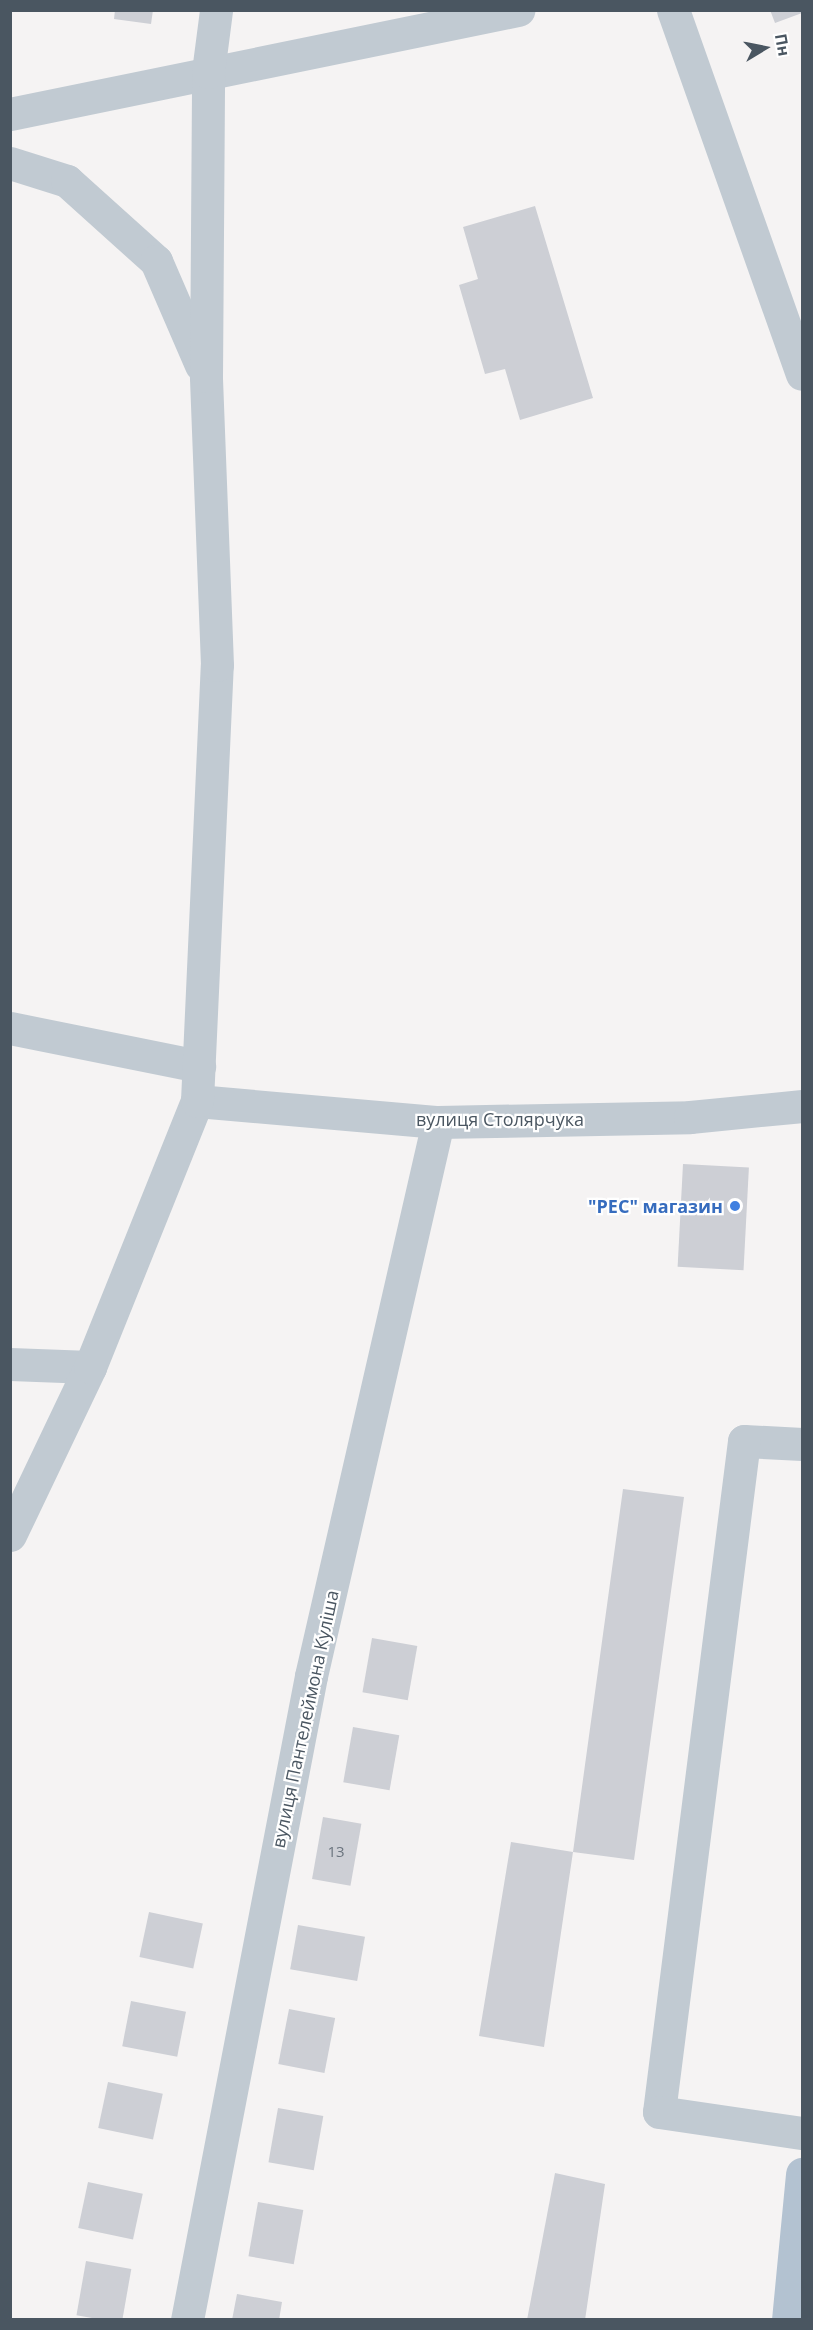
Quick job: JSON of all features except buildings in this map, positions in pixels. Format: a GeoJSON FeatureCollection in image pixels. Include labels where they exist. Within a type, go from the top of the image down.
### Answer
{"type":"FeatureCollection","features":[{"type":"Feature","properties":{"kind":"main road"},"geometry":{"type":"LineString","coordinates":[[788,2319],[802,2174]]}},
{"type":"Feature","properties":{"kind":"street"},"geometry":{"type":"LineString","coordinates":[[10,1534],[90,1366],[197,1101],[217,665],[206,376],[208,72],[216,10]]}},
{"type":"Feature","properties":{"kind":"street"},"geometry":{"type":"LineString","coordinates":[[10,114],[518,10]]}},
{"type":"Feature","properties":{"kind":"street"},"geometry":{"type":"LineString","coordinates":[[674,10],[802,374]]}},
{"type":"Feature","properties":{"kind":"street"},"geometry":{"type":"LineString","coordinates":[[10,163],[67,181],[156,261],[206,376]]}},
{"type":"Feature","properties":{"kind":"street"},"geometry":{"type":"LineString","coordinates":[[10,1028],[199,1066]]}},
{"type":"Feature","properties":{"kind":"street","name":"вулиця Столярчука"},"geometry":{"type":"LineString","coordinates":[[197,1101],[438,1122],[690,1117],[802,1106]]}},
{"type":"Feature","properties":{"kind":"street","name":"вулиця Пантелеймона Куліша"},"geometry":{"type":"LineString","coordinates":[[187,2319],[311,1676],[438,1122]]}},
{"type":"Feature","properties":{"kind":"street"},"geometry":{"type":"LineString","coordinates":[[10,1364],[90,1366]]}},
{"type":"Feature","properties":{"kind":"street"},"geometry":{"type":"LineString","coordinates":[[802,1444],[744,1441],[659,2112],[802,2133]]}},
{"type":"Feature","properties":{"kind":"place","name":"\"РЕС\" магазин"},"geometry":{"type":"Point","coordinates":[735,1206]}}]}
